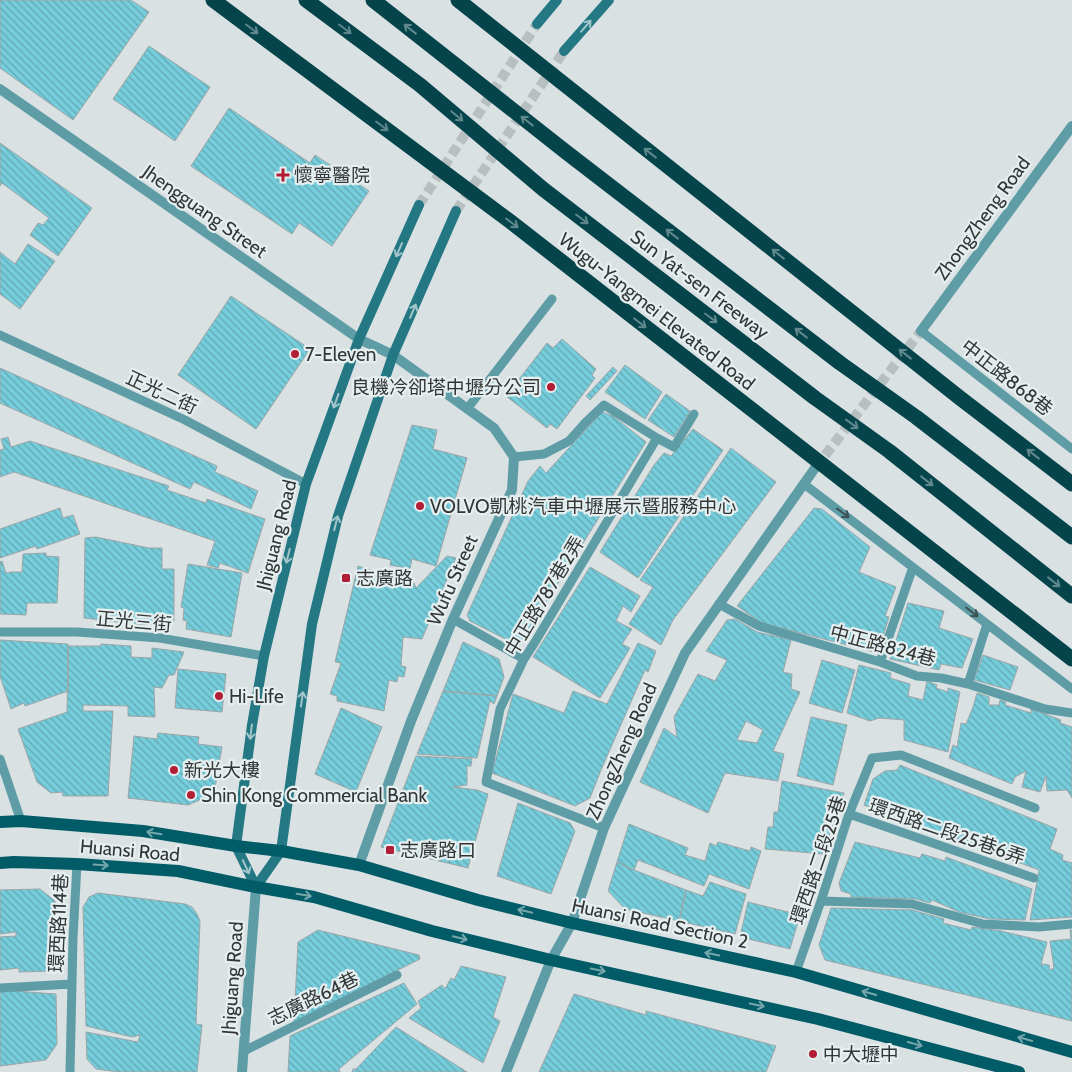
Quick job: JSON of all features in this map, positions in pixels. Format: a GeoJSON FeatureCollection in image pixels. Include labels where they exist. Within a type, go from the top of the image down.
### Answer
{"type":"FeatureCollection","features":[{"type":"Feature","properties":{"kind":"highway","name":"Wugu-Yangmei Elevated Road"},"geometry":{"type":"LineString","coordinates":[[213,0],[511,222],[1072,659]]}},
{"type":"Feature","properties":{"kind":"highway","name":"Sun Yat-sen Freeway"},"geometry":{"type":"LineString","coordinates":[[306,0],[420,85],[543,190],[815,398],[888,451],[1072,596]]}},
{"type":"Feature","properties":{"kind":"highway","name":"Sun Yat-sen Freeway"},"geometry":{"type":"LineString","coordinates":[[373,0],[566,152],[840,363],[916,416],[1072,537]]}},
{"type":"Feature","properties":{"kind":"highway"},"geometry":{"type":"LineString","coordinates":[[458,0],[960,398],[1072,484]]}},
{"type":"Feature","properties":{"kind":"main road"},"geometry":{"type":"LineString","coordinates":[[537,24],[557,0]]}},
{"type":"Feature","properties":{"kind":"main road"},"geometry":{"type":"LineString","coordinates":[[564,51],[609,0]]}},
{"type":"Feature","properties":{"kind":"main road","name":"Jhiguang Road"},"geometry":{"type":"LineString","coordinates":[[236,846],[252,725],[264,656],[306,484],[359,339],[419,205]]}},
{"type":"Feature","properties":{"kind":"main road"},"geometry":{"type":"LineString","coordinates":[[256,887],[282,851],[312,624],[338,516],[393,355],[456,211]]}},
{"type":"Feature","properties":{"kind":"main road","name":"Huansi Road"},"geometry":{"type":"LineString","coordinates":[[0,822],[21,821],[144,831],[236,846]]}},
{"type":"Feature","properties":{"kind":"main road"},"geometry":{"type":"LineString","coordinates":[[236,846],[256,887]]}},
{"type":"Feature","properties":{"kind":"main road","name":"Huansi Road Section 2"},"geometry":{"type":"LineString","coordinates":[[236,846],[282,851],[358,865],[478,900],[572,923],[796,972],[1072,1052]]}},
{"type":"Feature","properties":{"kind":"main road","name":"Huansi Road"},"geometry":{"type":"LineString","coordinates":[[0,863],[78,864],[178,871],[256,887]]}},
{"type":"Feature","properties":{"kind":"main road"},"geometry":{"type":"LineString","coordinates":[[256,887],[314,897],[432,932],[551,960],[818,1019],[1019,1072]]}},
{"type":"Feature","properties":{"kind":"street","name":"Jhengguang Street"},"geometry":{"type":"LineString","coordinates":[[0,89],[359,339],[393,355]]}},
{"type":"Feature","properties":{"kind":"street","name":"ZhongZheng Road"},"geometry":{"type":"LineString","coordinates":[[921,331],[1072,126]]}},
{"type":"Feature","properties":{"kind":"street"},"geometry":{"type":"LineString","coordinates":[[393,355],[494,428],[514,456]]}},
{"type":"Feature","properties":{"kind":"street","name":"Wufu Street"},"geometry":{"type":"LineString","coordinates":[[358,865],[411,721],[453,619],[512,490],[514,456]]}},
{"type":"Feature","properties":{"kind":"street","name":"ZhongZheng Road"},"geometry":{"type":"LineString","coordinates":[[506,1072],[551,960],[572,923],[604,828],[685,652],[815,468]]}},
{"type":"Feature","properties":{"kind":"street","name":"Jhiguang Road"},"geometry":{"type":"LineString","coordinates":[[242,1072],[256,887]]}},
{"type":"Feature","properties":{"kind":"lane"},"geometry":{"type":"LineString","coordinates":[[467,409],[552,299]]}},
{"type":"Feature","properties":{"kind":"lane","name":"中正路868巷"},"geometry":{"type":"LineString","coordinates":[[921,331],[1072,449]]}},
{"type":"Feature","properties":{"kind":"lane","name":"正光二街"},"geometry":{"type":"LineString","coordinates":[[0,336],[185,420],[306,484]]}},
{"type":"Feature","properties":{"kind":"lane"},"geometry":{"type":"LineString","coordinates":[[514,456],[544,454],[569,441],[604,405],[674,447],[694,414]]}},
{"type":"Feature","properties":{"kind":"lane","name":"中正路787巷2弄"},"geometry":{"type":"LineString","coordinates":[[604,828],[486,782],[500,709],[524,659],[657,438]]}},
{"type":"Feature","properties":{"kind":"lane"},"geometry":{"type":"LineString","coordinates":[[804,484],[1072,689]]}},
{"type":"Feature","properties":{"kind":"lane"},"geometry":{"type":"LineString","coordinates":[[880,662],[913,567]]}},
{"type":"Feature","properties":{"kind":"lane","name":"中正路824巷"},"geometry":{"type":"LineString","coordinates":[[719,604],[759,626],[880,662],[917,676],[941,678],[968,684],[1045,709],[1072,713]]}},
{"type":"Feature","properties":{"kind":"lane"},"geometry":{"type":"LineString","coordinates":[[453,619],[524,659]]}},
{"type":"Feature","properties":{"kind":"lane"},"geometry":{"type":"LineString","coordinates":[[968,684],[987,624]]}},
{"type":"Feature","properties":{"kind":"lane","name":"正光三街"},"geometry":{"type":"LineString","coordinates":[[0,632],[77,632],[160,638],[264,656]]}},
{"type":"Feature","properties":{"kind":"lane","name":"環西路二段25巷"},"geometry":{"type":"LineString","coordinates":[[796,972],[849,814],[872,758],[901,755],[1035,808]]}},
{"type":"Feature","properties":{"kind":"lane"},"geometry":{"type":"LineString","coordinates":[[0,759],[21,821]]}},
{"type":"Feature","properties":{"kind":"lane","name":"環西路二段25巷6弄"},"geometry":{"type":"LineString","coordinates":[[849,814],[1034,878]]}},
{"type":"Feature","properties":{"kind":"lane","name":"環西路114巷"},"geometry":{"type":"LineString","coordinates":[[70,1072],[73,938],[78,864]]}},
{"type":"Feature","properties":{"kind":"lane"},"geometry":{"type":"LineString","coordinates":[[821,901],[912,904],[983,924],[1039,927],[1072,924]]}},
{"type":"Feature","properties":{"kind":"lane","name":"志廣路64巷"},"geometry":{"type":"LineString","coordinates":[[244,1051],[397,975]]}},
{"type":"Feature","properties":{"kind":"lane","name":"環西路114巷"},"geometry":{"type":"LineString","coordinates":[[0,988],[72,984]]}},
{"type":"Feature","properties":{"kind":"building"},"geometry":{"type":"Polygon","coordinates":[[[0,0],[131,0],[149,12],[73,120],[0,68],[0,0]]]}},
{"type":"Feature","properties":{"kind":"building"},"geometry":{"type":"Polygon","coordinates":[[[149,46],[210,87],[175,141],[113,99],[149,46]]]}},
{"type":"Feature","properties":{"kind":"building"},"geometry":{"type":"Polygon","coordinates":[[[229,108],[310,163],[315,155],[369,191],[332,246],[299,223],[292,234],[191,166],[229,108]]]}},
{"type":"Feature","properties":{"kind":"building"},"geometry":{"type":"Polygon","coordinates":[[[0,143],[92,208],[58,256],[30,235],[38,223],[43,225],[49,218],[2,183],[0,186],[0,143]]]}},
{"type":"Feature","properties":{"kind":"building"},"geometry":{"type":"Polygon","coordinates":[[[28,244],[55,261],[20,309],[0,294],[0,252],[15,264],[28,244]]]}},
{"type":"Feature","properties":{"kind":"building"},"geometry":{"type":"Polygon","coordinates":[[[231,296],[310,349],[256,429],[178,375],[231,296]]]}},
{"type":"Feature","properties":{"kind":"building","name":"良機冷卻塔中壢分公司"},"geometry":{"type":"Polygon","coordinates":[[[562,339],[596,369],[592,375],[595,378],[557,429],[550,424],[547,428],[506,396],[547,343],[553,348],[562,339]]]}},
{"type":"Feature","properties":{"kind":"building"},"geometry":{"type":"Polygon","coordinates":[[[625,365],[662,392],[645,419],[605,392],[625,365]]]}},
{"type":"Feature","properties":{"kind":"building"},"geometry":{"type":"Polygon","coordinates":[[[613,367],[617,371],[590,400],[586,396],[613,367]]]}},
{"type":"Feature","properties":{"kind":"building"},"geometry":{"type":"Polygon","coordinates":[[[0,368],[217,466],[215,472],[258,491],[251,509],[194,482],[190,489],[0,403],[0,368]]]}},
{"type":"Feature","properties":{"kind":"building"},"geometry":{"type":"Polygon","coordinates":[[[666,394],[690,411],[674,437],[648,420],[666,394]]]}},
{"type":"Feature","properties":{"kind":"building"},"geometry":{"type":"Polygon","coordinates":[[[602,412],[613,416],[646,442],[519,646],[470,621],[467,615],[528,481],[540,466],[546,473],[602,412]]]}},
{"type":"Feature","properties":{"kind":"building","name":"VOLVO凱桃汽車中壢展示暨服務中心"},"geometry":{"type":"Polygon","coordinates":[[[412,425],[437,430],[433,449],[467,458],[436,566],[412,559],[410,569],[390,565],[391,560],[370,555],[412,425]]]}},
{"type":"Feature","properties":{"kind":"building"},"geometry":{"type":"Polygon","coordinates":[[[693,429],[723,450],[638,578],[600,552],[654,465],[664,453],[671,456],[693,429]]]}},
{"type":"Feature","properties":{"kind":"building"},"geometry":{"type":"Polygon","coordinates":[[[8,437],[11,447],[30,441],[169,486],[167,490],[206,503],[207,499],[265,519],[248,573],[220,563],[218,568],[207,565],[215,541],[14,472],[0,477],[0,450],[4,449],[1,439],[8,437]]]}},
{"type":"Feature","properties":{"kind":"building"},"geometry":{"type":"Polygon","coordinates":[[[731,448],[776,482],[673,620],[661,645],[629,624],[653,587],[640,580],[731,448]]]}},
{"type":"Feature","properties":{"kind":"building"},"geometry":{"type":"Polygon","coordinates":[[[60,508],[63,518],[73,515],[80,534],[37,549],[36,546],[0,558],[0,529],[60,508]]]}},
{"type":"Feature","properties":{"kind":"building"},"geometry":{"type":"Polygon","coordinates":[[[814,508],[822,509],[870,547],[859,572],[896,587],[885,616],[889,617],[878,653],[762,623],[737,606],[814,508]]]}},
{"type":"Feature","properties":{"kind":"building"},"geometry":{"type":"Polygon","coordinates":[[[96,537],[149,548],[162,548],[162,569],[174,569],[174,621],[144,625],[84,618],[85,538],[96,537]]]}},
{"type":"Feature","properties":{"kind":"building"},"geometry":{"type":"Polygon","coordinates":[[[46,553],[46,556],[59,557],[57,603],[27,603],[26,615],[0,614],[0,562],[2,561],[6,573],[22,572],[23,554],[46,553]]]}},
{"type":"Feature","properties":{"kind":"building"},"geometry":{"type":"Polygon","coordinates":[[[447,556],[456,558],[422,639],[403,637],[401,666],[406,667],[404,677],[398,676],[397,682],[389,680],[384,711],[337,701],[337,696],[330,694],[341,663],[335,662],[358,566],[414,583],[416,588],[447,556]]]}},
{"type":"Feature","properties":{"kind":"building"},"geometry":{"type":"Polygon","coordinates":[[[188,564],[242,573],[231,637],[186,629],[187,621],[183,620],[184,608],[181,607],[188,564]]]}},
{"type":"Feature","properties":{"kind":"building"},"geometry":{"type":"Polygon","coordinates":[[[590,567],[640,596],[631,612],[623,606],[616,621],[632,629],[622,644],[630,648],[600,698],[533,657],[590,567]]]}},
{"type":"Feature","properties":{"kind":"building"},"geometry":{"type":"Polygon","coordinates":[[[908,603],[944,611],[939,628],[973,639],[962,668],[941,664],[939,670],[890,659],[908,603]]]}},
{"type":"Feature","properties":{"kind":"building"},"geometry":{"type":"Polygon","coordinates":[[[735,619],[757,632],[791,640],[783,672],[792,674],[791,689],[800,692],[773,751],[784,754],[778,781],[725,773],[708,813],[640,782],[664,728],[677,737],[674,717],[698,674],[715,681],[727,660],[706,651],[727,620],[735,619]],[[746,721],[737,740],[757,743],[763,730],[746,721]]]}},
{"type":"Feature","properties":{"kind":"building"},"geometry":{"type":"Polygon","coordinates":[[[0,640],[68,644],[68,691],[25,706],[24,703],[11,709],[0,676],[0,640]]]}},
{"type":"Feature","properties":{"kind":"building"},"geometry":{"type":"Polygon","coordinates":[[[463,642],[499,659],[504,677],[497,696],[443,691],[463,642]]]}},
{"type":"Feature","properties":{"kind":"building"},"geometry":{"type":"Polygon","coordinates":[[[638,643],[656,651],[648,672],[645,670],[590,798],[575,806],[492,773],[513,694],[564,713],[573,691],[607,704],[638,643]]]}},
{"type":"Feature","properties":{"kind":"building"},"geometry":{"type":"Polygon","coordinates":[[[101,644],[131,646],[131,657],[152,658],[152,648],[184,652],[174,675],[169,675],[162,688],[154,687],[155,717],[128,716],[128,706],[83,705],[83,711],[113,711],[108,796],[63,796],[62,792],[51,793],[37,782],[18,729],[67,712],[68,646],[101,646],[101,644]]]}},
{"type":"Feature","properties":{"kind":"building"},"geometry":{"type":"Polygon","coordinates":[[[983,655],[1018,667],[1010,690],[974,680],[983,655]]]}},
{"type":"Feature","properties":{"kind":"building"},"geometry":{"type":"Polygon","coordinates":[[[822,660],[855,670],[842,713],[809,703],[822,660]]]}},
{"type":"Feature","properties":{"kind":"building"},"geometry":{"type":"Polygon","coordinates":[[[859,665],[891,673],[890,678],[910,684],[908,696],[923,700],[927,681],[937,685],[936,688],[948,692],[948,688],[960,692],[948,752],[904,740],[904,720],[879,718],[870,721],[847,713],[859,665]]]}},
{"type":"Feature","properties":{"kind":"building"},"geometry":{"type":"Polygon","coordinates":[[[178,669],[226,674],[222,712],[175,708],[178,669]]]}},
{"type":"Feature","properties":{"kind":"building"},"geometry":{"type":"Polygon","coordinates":[[[443,691],[497,696],[494,704],[490,701],[477,758],[417,754],[443,691]]]}},
{"type":"Feature","properties":{"kind":"building"},"geometry":{"type":"Polygon","coordinates":[[[977,693],[989,697],[989,705],[999,705],[1000,700],[1006,702],[1005,705],[1031,713],[1031,709],[1061,720],[1060,723],[1072,727],[1072,798],[1067,790],[1047,791],[1046,776],[1040,792],[1022,787],[1026,771],[1015,777],[1012,784],[949,758],[953,745],[957,747],[961,723],[966,724],[977,693]]]}},
{"type":"Feature","properties":{"kind":"building"},"geometry":{"type":"Polygon","coordinates":[[[341,708],[382,727],[356,792],[315,774],[341,708]]]}},
{"type":"Feature","properties":{"kind":"building"},"geometry":{"type":"Polygon","coordinates":[[[811,717],[847,725],[833,785],[797,776],[811,717]]]}},
{"type":"Feature","properties":{"kind":"building","name":"新光大樓"},"geometry":{"type":"Polygon","coordinates":[[[158,733],[199,737],[198,744],[222,747],[214,794],[188,805],[128,798],[134,736],[157,739],[158,733]]]}},
{"type":"Feature","properties":{"kind":"building"},"geometry":{"type":"Polygon","coordinates":[[[416,756],[472,759],[471,766],[467,766],[467,785],[453,787],[477,790],[488,794],[468,868],[381,847],[416,756]]]}},
{"type":"Feature","properties":{"kind":"building"},"geometry":{"type":"Polygon","coordinates":[[[900,765],[1057,829],[1050,849],[1063,855],[1062,860],[1072,863],[1072,917],[1030,920],[1039,870],[864,805],[873,779],[885,771],[897,770],[900,765]]]}},
{"type":"Feature","properties":{"kind":"building"},"geometry":{"type":"Polygon","coordinates":[[[782,781],[844,793],[823,854],[765,849],[768,827],[773,827],[774,812],[778,812],[782,781]]]}},
{"type":"Feature","properties":{"kind":"building"},"geometry":{"type":"Polygon","coordinates":[[[518,803],[570,823],[575,831],[551,894],[497,876],[518,803]]]}},
{"type":"Feature","properties":{"kind":"building"},"geometry":{"type":"Polygon","coordinates":[[[629,824],[688,848],[685,855],[705,861],[710,843],[716,846],[718,842],[750,851],[751,847],[761,851],[749,889],[709,874],[704,886],[638,860],[634,870],[617,862],[629,824]]]}},
{"type":"Feature","properties":{"kind":"building"},"geometry":{"type":"Polygon","coordinates":[[[855,842],[920,858],[922,854],[945,861],[946,857],[1032,889],[1025,920],[990,919],[959,912],[932,900],[930,903],[916,899],[851,897],[851,894],[841,891],[839,883],[855,842]]]}},
{"type":"Feature","properties":{"kind":"building"},"geometry":{"type":"Polygon","coordinates":[[[617,862],[686,890],[679,921],[625,909],[608,891],[617,862]]]}},
{"type":"Feature","properties":{"kind":"building"},"geometry":{"type":"Polygon","coordinates":[[[710,882],[746,894],[735,934],[679,921],[686,890],[703,896],[710,882]]]}},
{"type":"Feature","properties":{"kind":"building"},"geometry":{"type":"Polygon","coordinates":[[[40,889],[55,901],[56,971],[19,972],[19,968],[0,970],[0,937],[16,936],[16,932],[0,934],[0,890],[40,889]]]}},
{"type":"Feature","properties":{"kind":"building"},"geometry":{"type":"Polygon","coordinates":[[[98,893],[185,904],[192,907],[197,914],[200,921],[196,1024],[202,1025],[197,1072],[119,1072],[96,1069],[87,1059],[86,1032],[138,1042],[140,1035],[132,1037],[86,1026],[83,907],[89,897],[98,893]]]}},
{"type":"Feature","properties":{"kind":"building"},"geometry":{"type":"Polygon","coordinates":[[[748,902],[800,915],[790,949],[740,937],[748,902]]]}},
{"type":"Feature","properties":{"kind":"building"},"geometry":{"type":"Polygon","coordinates":[[[831,908],[912,910],[944,919],[943,923],[971,930],[972,927],[1001,931],[1047,942],[1041,964],[1049,965],[1050,970],[1054,968],[1050,941],[1071,939],[1070,930],[1072,930],[1072,1021],[825,960],[819,945],[831,908]]]}},
{"type":"Feature","properties":{"kind":"building"},"geometry":{"type":"Polygon","coordinates":[[[318,930],[419,955],[420,959],[294,1022],[298,942],[318,930]]]}},
{"type":"Feature","properties":{"kind":"building"},"geometry":{"type":"Polygon","coordinates":[[[461,966],[506,977],[493,1017],[500,1021],[483,1063],[409,1018],[421,1008],[418,1001],[442,985],[445,989],[451,978],[454,980],[461,966]]]}},
{"type":"Feature","properties":{"kind":"building"},"geometry":{"type":"Polygon","coordinates":[[[404,983],[417,1004],[339,1069],[340,1072],[288,1072],[290,1036],[404,983]]]}},
{"type":"Feature","properties":{"kind":"building"},"geometry":{"type":"Polygon","coordinates":[[[0,992],[56,994],[57,1044],[46,1060],[0,1066],[0,992]]]}},
{"type":"Feature","properties":{"kind":"building"},"geometry":{"type":"Polygon","coordinates":[[[574,994],[646,1015],[646,1011],[776,1046],[766,1072],[539,1072],[574,994]]]}},
{"type":"Feature","properties":{"kind":"building"},"geometry":{"type":"Polygon","coordinates":[[[396,1027],[467,1072],[352,1072],[396,1027]]]}},
{"type":"Feature","properties":{"kind":"tunnel"},"geometry":{"type":"LineString","coordinates":[[419,205],[537,24]]}},
{"type":"Feature","properties":{"kind":"tunnel"},"geometry":{"type":"LineString","coordinates":[[456,211],[564,51]]}},
{"type":"Feature","properties":{"kind":"tunnel"},"geometry":{"type":"LineString","coordinates":[[816,467],[921,331]]}},
{"type":"Feature","properties":{"kind":"place","name":"懷寧醫院"},"geometry":{"type":"Point","coordinates":[283,175]}},
{"type":"Feature","properties":{"kind":"place","name":"7-Eleven"},"geometry":{"type":"Point","coordinates":[295,354]}},
{"type":"Feature","properties":{"kind":"place","name":"良機冷卻塔中壢分公司"},"geometry":{"type":"Point","coordinates":[551,387]}},
{"type":"Feature","properties":{"kind":"place","name":"VOLVO凱桃汽車中壢展示暨服務中心"},"geometry":{"type":"Point","coordinates":[420,506]}},
{"type":"Feature","properties":{"kind":"place","name":"志廣路"},"geometry":{"type":"Point","coordinates":[346,578]}},
{"type":"Feature","properties":{"kind":"place","name":"Hi-Life"},"geometry":{"type":"Point","coordinates":[219,696]}},
{"type":"Feature","properties":{"kind":"place","name":"新光大樓"},"geometry":{"type":"Point","coordinates":[174,770]}},
{"type":"Feature","properties":{"kind":"place","name":"Shin Kong Commercial Bank"},"geometry":{"type":"Point","coordinates":[191,795]}},
{"type":"Feature","properties":{"kind":"place","name":"志廣路口"},"geometry":{"type":"Point","coordinates":[390,850]}},
{"type":"Feature","properties":{"kind":"place","name":"中大壢中"},"geometry":{"type":"Point","coordinates":[813,1054]}}]}
